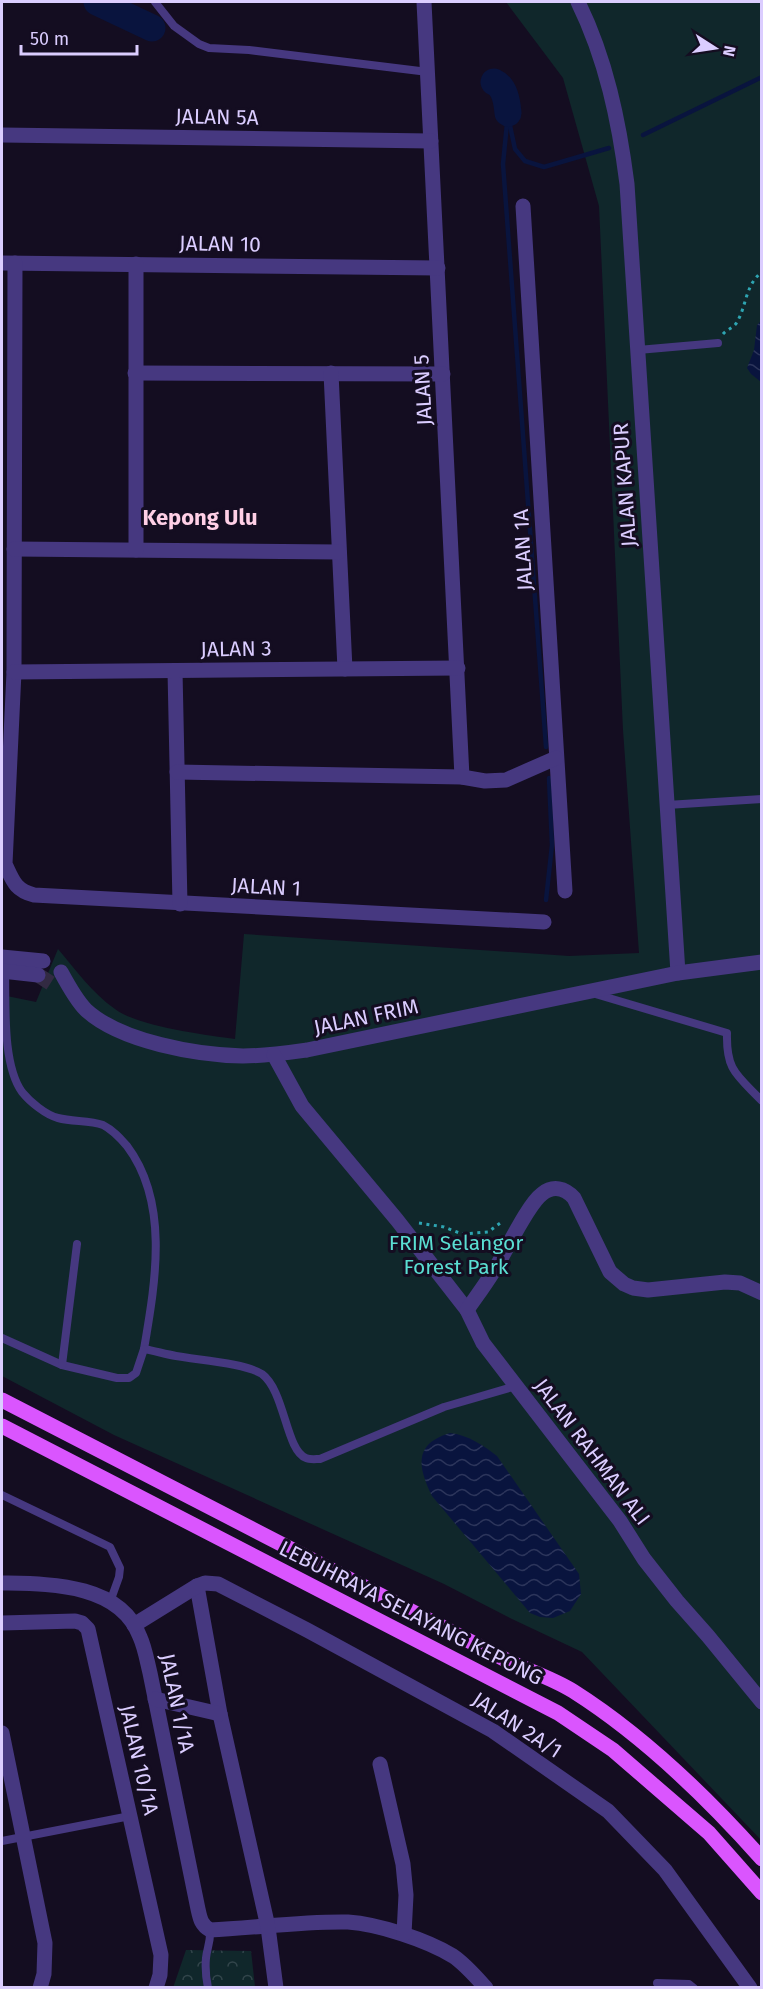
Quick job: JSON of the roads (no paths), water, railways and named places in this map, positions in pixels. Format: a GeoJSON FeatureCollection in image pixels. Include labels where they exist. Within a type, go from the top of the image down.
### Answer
{"type":"FeatureCollection","features":[{"type":"Feature","properties":{"kind":"main road","name":"LEBUHRAYA SELAYANG KEPONG"},"geometry":{"type":"LineString","coordinates":[[2,1400],[489,1651],[571,1690],[624,1727],[683,1776],[762,1859]]}},
{"type":"Feature","properties":{"kind":"main road","name":"LEBUHRAYA SELAYANG KEPONG"},"geometry":{"type":"LineString","coordinates":[[2,1426],[558,1713],[613,1750],[709,1833],[762,1893]]}},
{"type":"Feature","properties":{"kind":"street","name":"JALAN 5"},"geometry":{"type":"LineString","coordinates":[[424,2],[462,777]]}},
{"type":"Feature","properties":{"kind":"street","name":"JALAN KAPUR"},"geometry":{"type":"LineString","coordinates":[[578,2],[605,70],[622,141],[627,184],[678,973]]}},
{"type":"Feature","properties":{"kind":"street","name":"JALAN 5A"},"geometry":{"type":"LineString","coordinates":[[2,135],[431,141]]}},
{"type":"Feature","properties":{"kind":"street","name":"JALAN 1A"},"geometry":{"type":"LineString","coordinates":[[523,206],[565,891]]}},
{"type":"Feature","properties":{"kind":"street","name":"JALAN 10"},"geometry":{"type":"LineString","coordinates":[[8,263],[438,268]]}},
{"type":"Feature","properties":{"kind":"street"},"geometry":{"type":"LineString","coordinates":[[3,864],[14,672],[14,549],[8,495],[8,263]]}},
{"type":"Feature","properties":{"kind":"street"},"geometry":{"type":"LineString","coordinates":[[136,264],[136,550]]}},
{"type":"Feature","properties":{"kind":"street"},"geometry":{"type":"LineString","coordinates":[[135,373],[444,374]]}},
{"type":"Feature","properties":{"kind":"street"},"geometry":{"type":"LineString","coordinates":[[330,374],[345,669]]}},
{"type":"Feature","properties":{"kind":"street"},"geometry":{"type":"LineString","coordinates":[[14,549],[339,552]]}},
{"type":"Feature","properties":{"kind":"street","name":"JALAN 3"},"geometry":{"type":"LineString","coordinates":[[14,672],[458,668]]}},
{"type":"Feature","properties":{"kind":"street"},"geometry":{"type":"LineString","coordinates":[[175,671],[180,904]]}},
{"type":"Feature","properties":{"kind":"street"},"geometry":{"type":"LineString","coordinates":[[177,772],[462,777],[485,782],[506,780],[556,758]]}},
{"type":"Feature","properties":{"kind":"street","name":"JALAN 1"},"geometry":{"type":"LineString","coordinates":[[3,864],[13,882],[22,892],[34,895],[544,922]]}},
{"type":"Feature","properties":{"kind":"street","name":"JALAN FRIM"},"geometry":{"type":"LineString","coordinates":[[58,979],[92,1015],[127,1035],[180,1048],[222,1055],[274,1054],[334,1045],[678,973],[762,962]]}},
{"type":"Feature","properties":{"kind":"street"},"geometry":{"type":"LineString","coordinates":[[2,966],[41,968]]}},
{"type":"Feature","properties":{"kind":"street","name":"JALAN RAHMAN ALI"},"geometry":{"type":"LineString","coordinates":[[274,1054],[302,1106],[397,1220],[467,1310],[483,1343],[620,1521],[650,1567],[762,1702]]}},
{"type":"Feature","properties":{"kind":"street"},"geometry":{"type":"LineString","coordinates":[[467,1310],[493,1272],[539,1195],[554,1188],[568,1192],[574,1198],[610,1272],[624,1284],[648,1290],[740,1283],[762,1293]]}},
{"type":"Feature","properties":{"kind":"street","name":"JALAN 1/1A"},"geometry":{"type":"LineString","coordinates":[[2,1583],[62,1587],[89,1593],[110,1602],[134,1625],[140,1636],[155,1699],[201,1922],[210,1930]]}},
{"type":"Feature","properties":{"kind":"street","name":"JALAN 2A/1"},"geometry":{"type":"LineString","coordinates":[[197,1586],[206,1583],[218,1584],[493,1731],[608,1811],[665,1870],[750,1988]]}},
{"type":"Feature","properties":{"kind":"street"},"geometry":{"type":"LineString","coordinates":[[134,1625],[197,1586],[220,1714],[268,1927],[276,1988]]}},
{"type":"Feature","properties":{"kind":"street","name":"JALAN 10/1A"},"geometry":{"type":"LineString","coordinates":[[2,1623],[75,1621],[82,1623],[88,1629],[161,1955],[160,1975],[156,1988]]}},
{"type":"Feature","properties":{"kind":"street"},"geometry":{"type":"LineString","coordinates":[[155,1699],[220,1714]]}},
{"type":"Feature","properties":{"kind":"street"},"geometry":{"type":"LineString","coordinates":[[2,1733],[45,1943],[44,1974],[40,1988]]}},
{"type":"Feature","properties":{"kind":"street"},"geometry":{"type":"LineString","coordinates":[[380,1764],[403,1864],[406,1895],[404,1934]]}},
{"type":"Feature","properties":{"kind":"street"},"geometry":{"type":"LineString","coordinates":[[210,1930],[351,1922],[404,1934],[454,1957],[486,1988]]}},
{"type":"Feature","properties":{"kind":"lane"},"geometry":{"type":"LineString","coordinates":[[154,2],[174,26],[199,44],[209,48],[249,50],[428,72]]}},
{"type":"Feature","properties":{"kind":"lane"},"geometry":{"type":"LineString","coordinates":[[638,350],[717,343]]}},
{"type":"Feature","properties":{"kind":"lane"},"geometry":{"type":"LineString","coordinates":[[667,805],[762,799]]}},
{"type":"Feature","properties":{"kind":"lane"},"geometry":{"type":"LineString","coordinates":[[2,966],[7,1044],[15,1077],[21,1090],[35,1104],[57,1118],[102,1125],[112,1130],[132,1153],[142,1172],[151,1196],[155,1227],[154,1267],[144,1349],[135,1373],[129,1378],[117,1378],[62,1365],[2,1338]]}},
{"type":"Feature","properties":{"kind":"lane"},"geometry":{"type":"LineString","coordinates":[[588,992],[727,1033],[727,1056],[731,1066],[738,1077],[762,1101]]}},
{"type":"Feature","properties":{"kind":"lane"},"geometry":{"type":"LineString","coordinates":[[62,1365],[77,1244]]}},
{"type":"Feature","properties":{"kind":"lane"},"geometry":{"type":"LineString","coordinates":[[144,1349],[245,1368],[262,1374],[272,1386],[279,1400],[294,1445],[299,1454],[307,1459],[320,1459],[444,1407],[516,1386]]}},
{"type":"Feature","properties":{"kind":"lane"},"geometry":{"type":"LineString","coordinates":[[2,1495],[110,1547],[120,1568],[110,1602]]}},
{"type":"Feature","properties":{"kind":"lane"},"geometry":{"type":"LineString","coordinates":[[2,1841],[130,1816]]}},
{"type":"Feature","properties":{"kind":"lane"},"geometry":{"type":"LineString","coordinates":[[208,1988],[205,1975],[206,1957],[211,1940],[210,1930]]}},
{"type":"Feature","properties":{"kind":"lane"},"geometry":{"type":"LineString","coordinates":[[657,1983],[689,1984],[694,1988]]}},
{"type":"Feature","properties":{"kind":"water"},"geometry":{"type":"Polygon","coordinates":[[[761,321],[761,382],[747,368],[754,350],[757,325],[761,321]]]}},
{"type":"Feature","properties":{"kind":"water"},"geometry":{"type":"Polygon","coordinates":[[[450,1433],[475,1441],[497,1456],[579,1574],[581,1594],[570,1611],[553,1618],[530,1613],[432,1496],[422,1466],[424,1450],[430,1443],[450,1433]]]}},
{"type":"Feature","properties":{"kind":"waterway"},"geometry":{"type":"LineString","coordinates":[[97,2],[152,28]]}},
{"type":"Feature","properties":{"kind":"waterway"},"geometry":{"type":"LineString","coordinates":[[643,135],[762,77]]}},
{"type":"Feature","properties":{"kind":"waterway"},"geometry":{"type":"LineString","coordinates":[[494,82],[503,91],[508,113]]}},
{"type":"Feature","properties":{"kind":"waterway"},"geometry":{"type":"LineString","coordinates":[[508,113],[503,164],[546,747]]}},
{"type":"Feature","properties":{"kind":"waterway"},"geometry":{"type":"LineString","coordinates":[[509,121],[515,149],[525,161],[544,167],[609,148]]}},
{"type":"Feature","properties":{"kind":"waterway"},"geometry":{"type":"LineString","coordinates":[[546,900],[552,845],[549,778]]}},
{"type":"Feature","properties":{"kind":"tunnel"},"geometry":{"type":"LineString","coordinates":[[38,975],[55,986]]}},
{"type":"Feature","properties":{"kind":"district","name":"Kepong Ulu"},"geometry":{"type":"Point","coordinates":[200,517]}},
{"type":"Feature","properties":{"kind":"park label","name":"FRIM Selangor Forest Park"},"geometry":{"type":"Point","coordinates":[456,1255]}}]}
